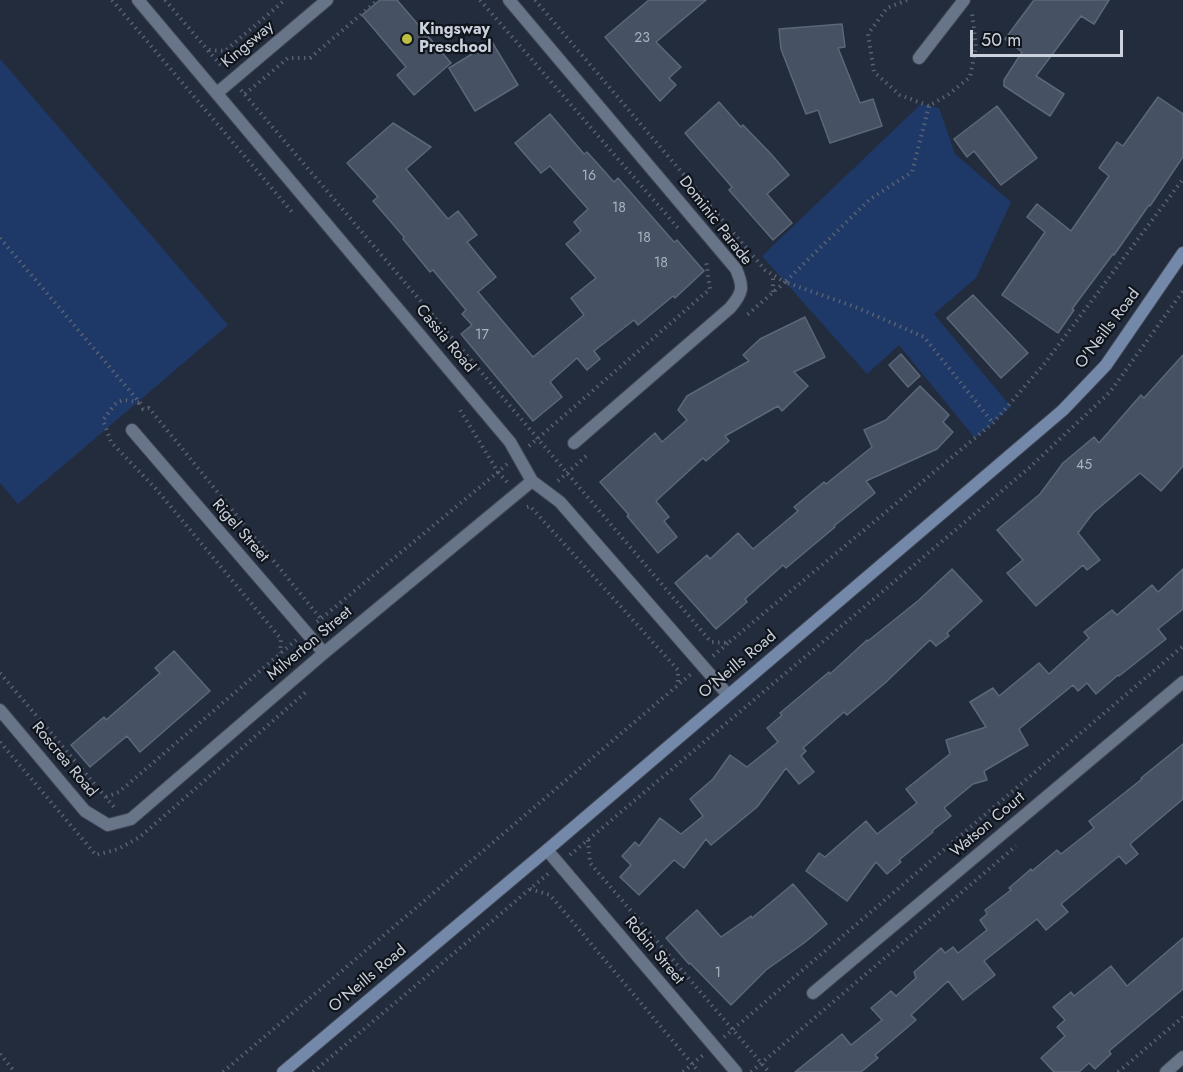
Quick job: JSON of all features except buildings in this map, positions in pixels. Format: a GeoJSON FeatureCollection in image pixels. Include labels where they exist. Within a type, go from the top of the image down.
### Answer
{"type":"FeatureCollection","features":[{"type":"Feature","properties":{"kind":"street","name":"Cassia Road"},"geometry":{"type":"LineString","coordinates":[[138,0],[510,442],[532,481],[560,502],[728,695]]}},
{"type":"Feature","properties":{"kind":"street","name":"Kingsway"},"geometry":{"type":"LineString","coordinates":[[217,93],[327,0]]}},
{"type":"Feature","properties":{"kind":"street","name":"Dominic Parade"},"geometry":{"type":"LineString","coordinates":[[509,0],[736,269],[742,283],[740,297],[730,308],[574,443]]}},
{"type":"Feature","properties":{"kind":"street"},"geometry":{"type":"LineString","coordinates":[[919,58],[964,0]]}},
{"type":"Feature","properties":{"kind":"street","name":"O'Neills Road"},"geometry":{"type":"LineString","coordinates":[[283,1072],[1063,410],[1106,365],[1183,253]]}},
{"type":"Feature","properties":{"kind":"street","name":"Rigel Street"},"geometry":{"type":"LineString","coordinates":[[132,430],[324,653]]}},
{"type":"Feature","properties":{"kind":"street","name":"Milverton Street"},"geometry":{"type":"LineString","coordinates":[[108,825],[130,819],[324,653],[532,481]]}},
{"type":"Feature","properties":{"kind":"street","name":"Watson Court"},"geometry":{"type":"LineString","coordinates":[[813,993],[1183,682]]}},
{"type":"Feature","properties":{"kind":"street","name":"Roscrea Road"},"geometry":{"type":"LineString","coordinates":[[0,710],[85,811],[108,825]]}},
{"type":"Feature","properties":{"kind":"street","name":"Robin Street"},"geometry":{"type":"LineString","coordinates":[[547,850],[735,1072]]}},
{"type":"Feature","properties":{"kind":"street"},"geometry":{"type":"LineString","coordinates":[[1166,1072],[1183,1057]]}},
{"type":"Feature","properties":{"kind":"path"},"geometry":{"type":"LineString","coordinates":[[112,0],[295,215]]}},
{"type":"Feature","properties":{"kind":"path"},"geometry":{"type":"LineString","coordinates":[[208,50],[225,51],[285,0]]}},
{"type":"Feature","properties":{"kind":"path"},"geometry":{"type":"LineString","coordinates":[[245,94],[288,58],[310,58],[378,0]]}},
{"type":"Feature","properties":{"kind":"path"},"geometry":{"type":"LineString","coordinates":[[480,0],[684,236]]}},
{"type":"Feature","properties":{"kind":"path"},"geometry":{"type":"LineString","coordinates":[[535,0],[765,270],[785,282],[858,308],[924,337],[993,423]]}},
{"type":"Feature","properties":{"kind":"path"},"geometry":{"type":"LineString","coordinates":[[739,321],[785,282],[869,200],[912,172],[928,106]]}},
{"type":"Feature","properties":{"kind":"path"},"geometry":{"type":"LineString","coordinates":[[0,238],[143,409],[150,408],[321,619]]}},
{"type":"Feature","properties":{"kind":"path"},"geometry":{"type":"LineString","coordinates":[[106,797],[119,792],[710,290],[708,263],[700,254]]}},
{"type":"Feature","properties":{"kind":"path"},"geometry":{"type":"LineString","coordinates":[[773,275],[773,292]]}},
{"type":"Feature","properties":{"kind":"path"},"geometry":{"type":"LineString","coordinates":[[456,403],[498,472]]}},
{"type":"Feature","properties":{"kind":"path"},"geometry":{"type":"LineString","coordinates":[[523,508],[530,506],[593,449]]}},
{"type":"Feature","properties":{"kind":"path"},"geometry":{"type":"LineString","coordinates":[[530,506],[678,670],[678,686]]}},
{"type":"Feature","properties":{"kind":"path"},"geometry":{"type":"LineString","coordinates":[[223,1072],[728,643]]}},
{"type":"Feature","properties":{"kind":"path"},"geometry":{"type":"LineString","coordinates":[[683,1072],[1183,646]]}},
{"type":"Feature","properties":{"kind":"path"},"geometry":{"type":"LineString","coordinates":[[0,673],[140,837]]}},
{"type":"Feature","properties":{"kind":"path"},"geometry":{"type":"LineString","coordinates":[[0,742],[96,855],[118,849],[140,837],[314,686]]}},
{"type":"Feature","properties":{"kind":"path"},"geometry":{"type":"LineString","coordinates":[[588,840],[590,863],[769,1072]]}},
{"type":"Feature","properties":{"kind":"path"},"geometry":{"type":"LineString","coordinates":[[751,1072],[1022,842]]}},
{"type":"Feature","properties":{"kind":"path"},"geometry":{"type":"LineString","coordinates":[[530,889],[550,895],[699,1072]]}},
{"type":"Feature","properties":{"kind":"path"},"geometry":{"type":"LineString","coordinates":[[1118,1072],[1183,1017]]}},
{"type":"Feature","properties":{"kind":"path"},"geometry":{"type":"LineString","coordinates":[[0,1054],[15,1072]]}},
{"type":"Feature","properties":{"kind":"shaded area"},"geometry":{"type":"Polygon","coordinates":[[[0,59],[228,325],[18,504],[0,483],[0,59]]]}},
{"type":"Feature","properties":{"kind":"shaded area"},"geometry":{"type":"Polygon","coordinates":[[[921,104],[939,108],[955,154],[1011,202],[976,278],[934,314],[1011,407],[975,438],[899,345],[867,374],[762,256],[921,104]]]}},
{"type":"Feature","properties":{"kind":"place","name":"Kingsway Preschool"},"geometry":{"type":"Point","coordinates":[407,39]}}]}
